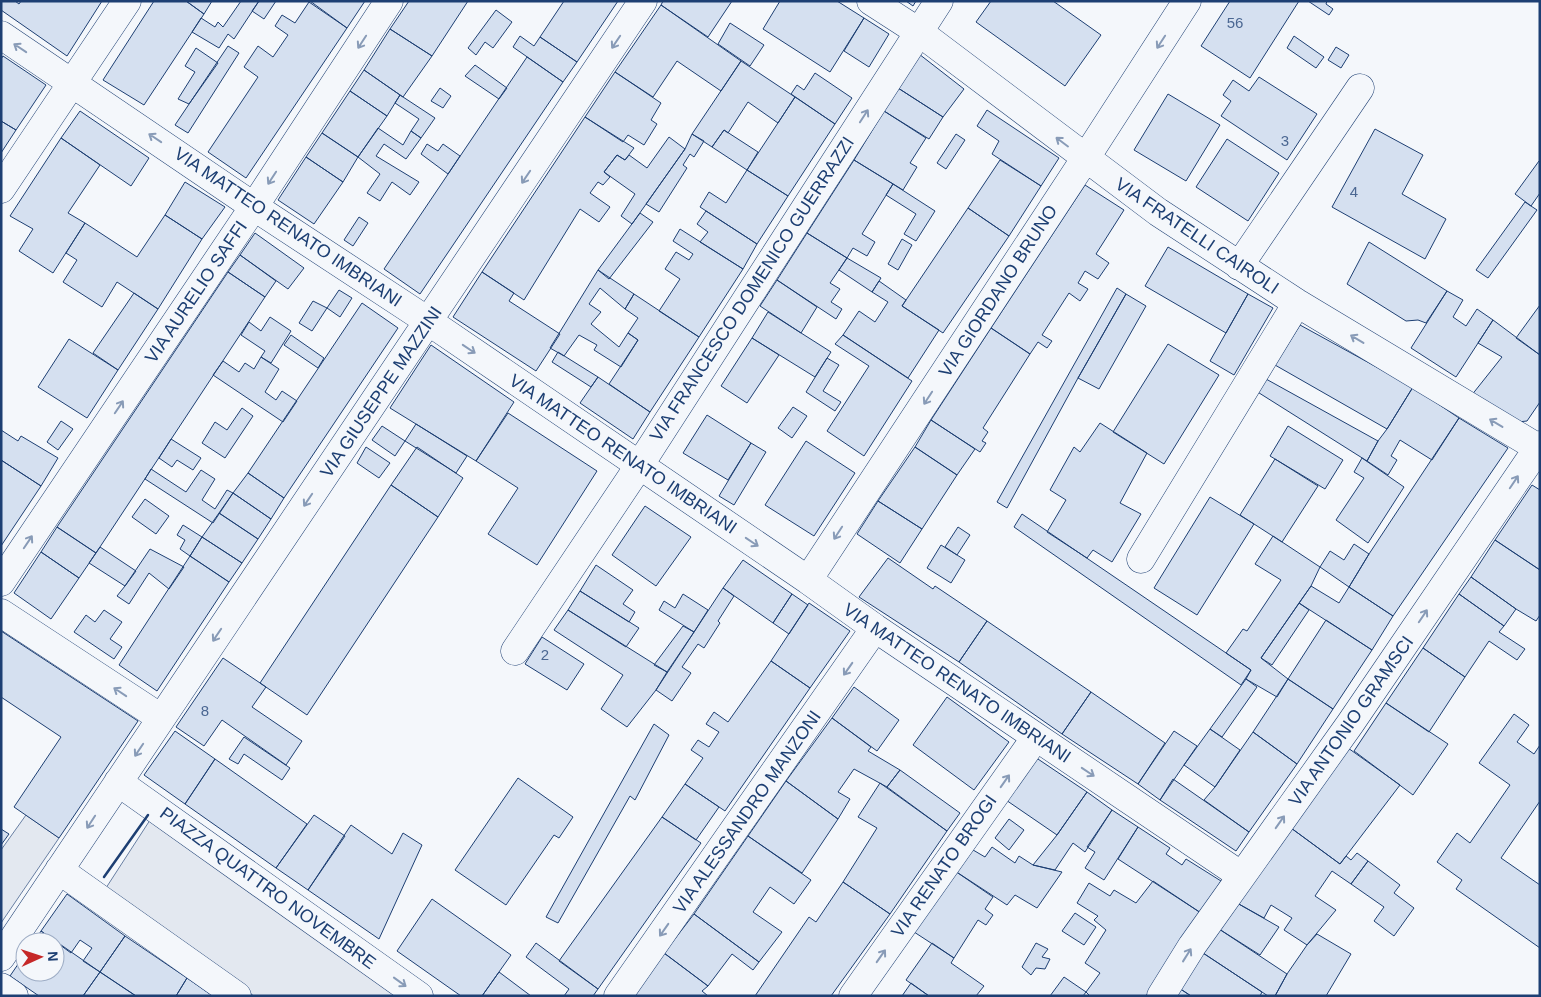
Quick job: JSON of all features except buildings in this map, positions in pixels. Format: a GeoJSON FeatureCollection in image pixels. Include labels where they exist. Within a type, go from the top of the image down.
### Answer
{"type":"FeatureCollection","features":[{"type":"Feature","properties":{"kind":"street"},"geometry":{"type":"LineString","coordinates":[[1,189],[127,1]]}},
{"type":"Feature","properties":{"kind":"street","name":"VIA AURELIO SAFFI"},"geometry":{"type":"LineString","coordinates":[[1,582],[254,206],[389,1]]}},
{"type":"Feature","properties":{"kind":"street","name":"VIA GIUSEPPE MAZZINI"},"geometry":{"type":"LineString","coordinates":[[1,956],[643,1]]}},
{"type":"Feature","properties":{"kind":"street","name":"VIA FRATELLI CAIROLI"},"geometry":{"type":"LineString","coordinates":[[871,1],[919,32],[1085,159],[1158,212],[1297,303],[1539,448]]}},
{"type":"Feature","properties":{"kind":"street","name":"VIA FRANCESCO DOMENICO GUERRAZZI"},"geometry":{"type":"LineString","coordinates":[[515,651],[639,466],[938,1]]}},
{"type":"Feature","properties":{"kind":"street","name":"VIA GIORDANO BRUNO"},"geometry":{"type":"LineString","coordinates":[[808,580],[1187,1]]}},
{"type":"Feature","properties":{"kind":"street","name":"VIA MATTEO RENATO IMBRIANI"},"geometry":{"type":"LineString","coordinates":[[1,35],[428,321],[808,580],[875,628],[1236,872],[1244,872]]}},
{"type":"Feature","properties":{"kind":"street"},"geometry":{"type":"LineString","coordinates":[[1239,266],[1360,88]]}},
{"type":"Feature","properties":{"kind":"street"},"geometry":{"type":"LineString","coordinates":[[1141,559],[1297,303]]}},
{"type":"Feature","properties":{"kind":"street","name":"VIA ANTONIO GRAMSCI"},"geometry":{"type":"LineString","coordinates":[[1161,996],[1192,946],[1350,724],[1539,448]]}},
{"type":"Feature","properties":{"kind":"street"},"geometry":{"type":"LineString","coordinates":[[1,613],[161,718]]}},
{"type":"Feature","properties":{"kind":"street","name":"VIA ALESSANDRO MANZONI"},"geometry":{"type":"LineString","coordinates":[[618,996],[875,628]]}},
{"type":"Feature","properties":{"kind":"street","name":"VIA RENATO BROGI"},"geometry":{"type":"LineString","coordinates":[[852,996],[1036,737]]}},
{"type":"Feature","properties":{"kind":"street","name":"PIAZZA QUATTRO NOVEMBRE"},"geometry":{"type":"LineString","coordinates":[[118,782],[419,996]]}},
{"type":"Feature","properties":{"kind":"street"},"geometry":{"type":"LineString","coordinates":[[60,870],[237,996]]}},
{"type":"Feature","properties":{"kind":"street"},"geometry":{"type":"LineString","coordinates":[[1,987],[14,996]]}},
{"type":"Feature","properties":{"kind":"shaded area"},"geometry":{"type":"Polygon","coordinates":[[[26,815],[59,838],[1,923],[1,850],[26,815]]]}},
{"type":"Feature","properties":{"kind":"shaded area"},"geometry":{"type":"Polygon","coordinates":[[[152,817],[408,996],[254,996],[104,891],[152,817]]]}},
{"type":"Feature","properties":{"kind":"wall"},"geometry":{"type":"LineString","coordinates":[[104,877],[148,815]]}}]}
